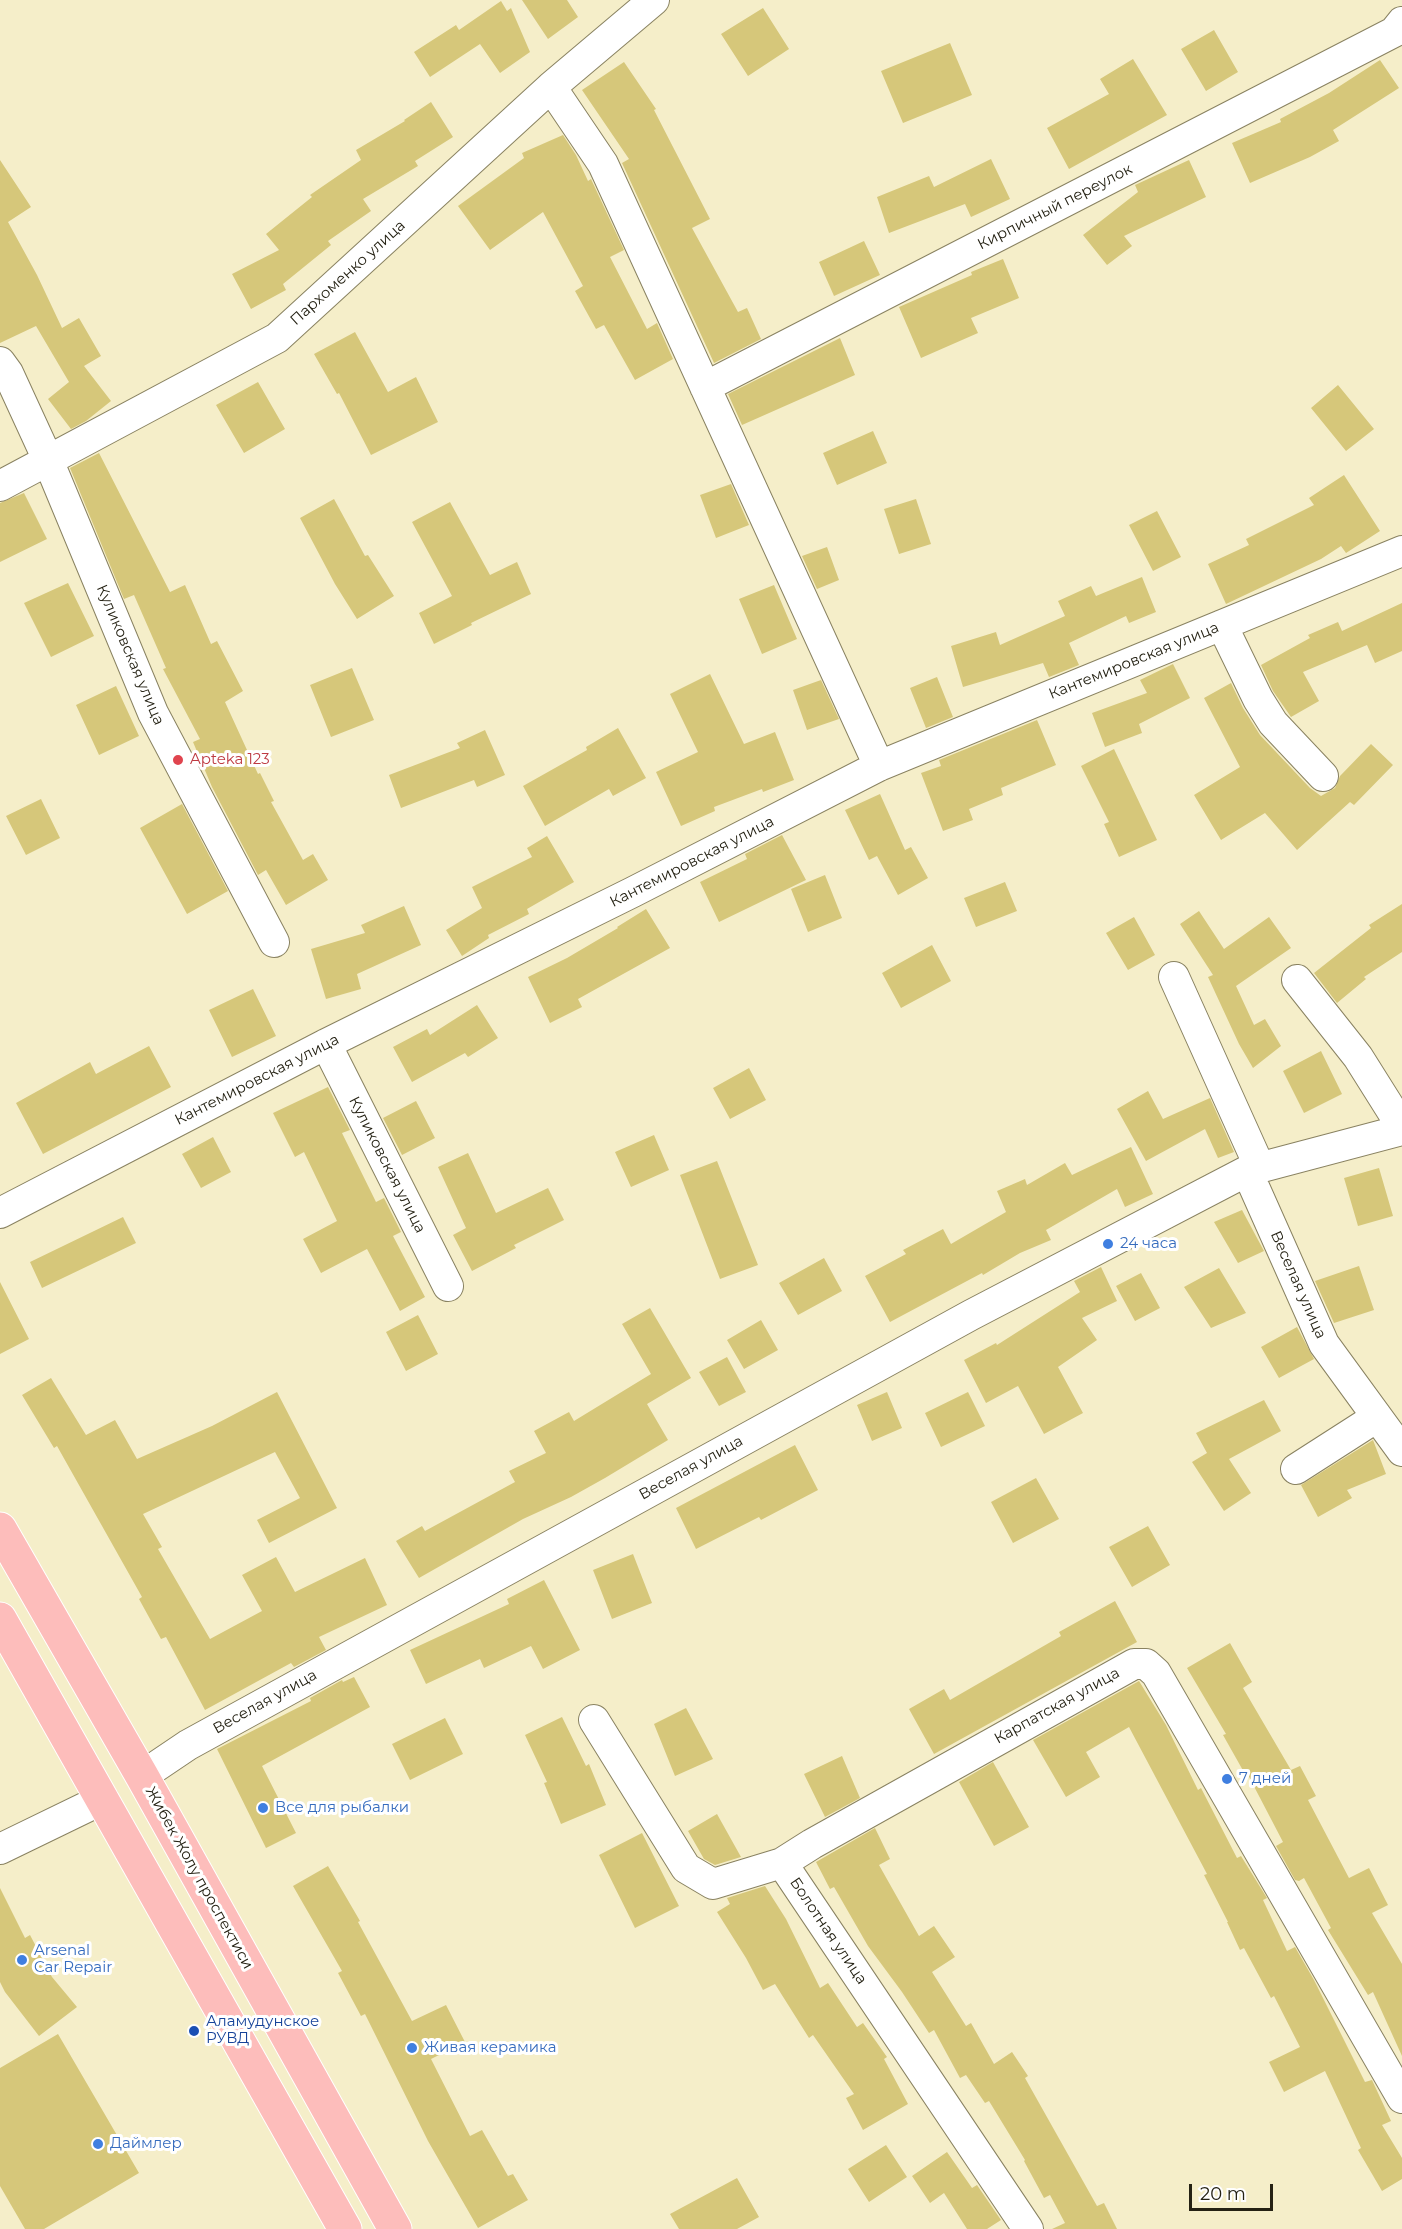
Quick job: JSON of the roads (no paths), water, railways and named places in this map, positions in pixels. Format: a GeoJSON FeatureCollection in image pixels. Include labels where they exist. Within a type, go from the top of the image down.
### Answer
{"type":"FeatureCollection","features":[{"type":"Feature","properties":{"kind":"main road","name":"Жибек Жолу проспектиси"},"geometry":{"type":"LineString","coordinates":[[0,1529],[142,1776],[395,2229]]}},
{"type":"Feature","properties":{"kind":"main road"},"geometry":{"type":"LineString","coordinates":[[0,1619],[345,2229]]}},
{"type":"Feature","properties":{"kind":"street","name":"Пархоменко улица"},"geometry":{"type":"LineString","coordinates":[[0,486],[277,338],[551,87],[654,0]]}},
{"type":"Feature","properties":{"kind":"street","name":"Кирпичный переулок"},"geometry":{"type":"LineString","coordinates":[[705,387],[1394,32],[1402,22]]}},
{"type":"Feature","properties":{"kind":"street"},"geometry":{"type":"LineString","coordinates":[[551,87],[603,165],[879,766]]}},
{"type":"Feature","properties":{"kind":"street","name":"Куликовская улица"},"geometry":{"type":"LineString","coordinates":[[0,362],[8,373],[48,460],[153,713],[273,942]]}},
{"type":"Feature","properties":{"kind":"street","name":"Кантемировская улица"},"geometry":{"type":"LineString","coordinates":[[0,1213],[326,1044],[633,892],[879,766],[1402,551]]}},
{"type":"Feature","properties":{"kind":"street"},"geometry":{"type":"LineString","coordinates":[[1222,625],[1258,699],[1273,723],[1323,776]]}},
{"type":"Feature","properties":{"kind":"street"},"geometry":{"type":"LineString","coordinates":[[1174,977],[1253,1170]]}},
{"type":"Feature","properties":{"kind":"street"},"geometry":{"type":"LineString","coordinates":[[1297,980],[1358,1056],[1402,1128]]}},
{"type":"Feature","properties":{"kind":"street","name":"Куликовская улица"},"geometry":{"type":"LineString","coordinates":[[326,1044],[448,1286]]}},
{"type":"Feature","properties":{"kind":"street","name":"Веселая улица"},"geometry":{"type":"LineString","coordinates":[[142,1776],[188,1745],[961,1320],[1253,1170],[1402,1128]]}},
{"type":"Feature","properties":{"kind":"street","name":"Веселая улица"},"geometry":{"type":"LineString","coordinates":[[1253,1170],[1324,1344],[1402,1451]]}},
{"type":"Feature","properties":{"kind":"street"},"geometry":{"type":"LineString","coordinates":[[1296,1469],[1377,1417]]}},
{"type":"Feature","properties":{"kind":"street","name":"Карпатская улица"},"geometry":{"type":"LineString","coordinates":[[782,1863],[1134,1664],[1146,1664],[1156,1673],[1402,2098]]}},
{"type":"Feature","properties":{"kind":"street","name":"Болотная улица"},"geometry":{"type":"LineString","coordinates":[[594,1720],[686,1868],[713,1884],[782,1863],[1028,2229]]}},
{"type":"Feature","properties":{"kind":"street"},"geometry":{"type":"LineString","coordinates":[[0,1849],[103,1799]]}},
{"type":"Feature","properties":{"kind":"place","name":"Apteka 123"},"geometry":{"type":"Point","coordinates":[178,760]}},
{"type":"Feature","properties":{"kind":"place","name":"24 часа"},"geometry":{"type":"Point","coordinates":[1108,1244]}},
{"type":"Feature","properties":{"kind":"place","name":"7 дней"},"geometry":{"type":"Point","coordinates":[1227,1779]}},
{"type":"Feature","properties":{"kind":"place","name":"Все для рыбалки"},"geometry":{"type":"Point","coordinates":[263,1808]}},
{"type":"Feature","properties":{"kind":"place","name":"Arsenal Car Repair"},"geometry":{"type":"Point","coordinates":[22,1960]}},
{"type":"Feature","properties":{"kind":"place","name":"Аламудунское РУВД"},"geometry":{"type":"Point","coordinates":[194,2031]}},
{"type":"Feature","properties":{"kind":"place","name":"Живая керамика"},"geometry":{"type":"Point","coordinates":[412,2048]}},
{"type":"Feature","properties":{"kind":"place","name":"Даймлер"},"geometry":{"type":"Point","coordinates":[98,2144]}}]}
